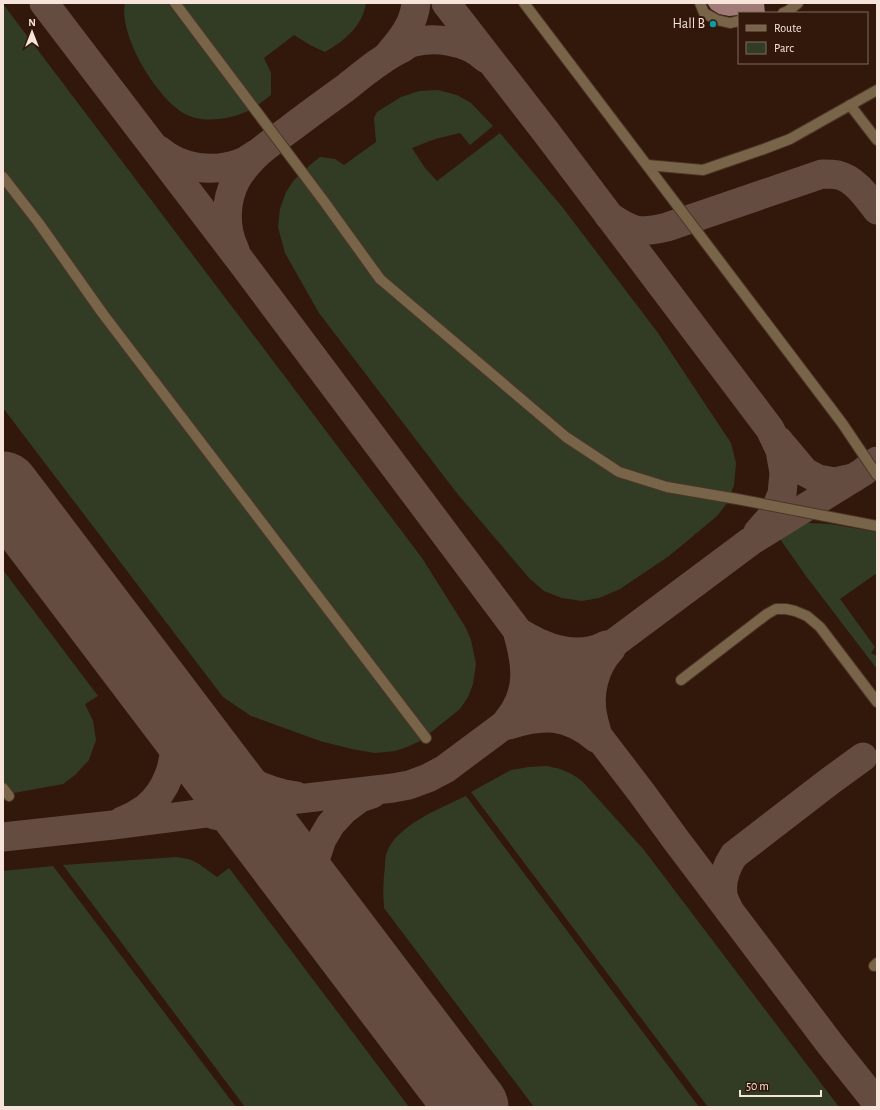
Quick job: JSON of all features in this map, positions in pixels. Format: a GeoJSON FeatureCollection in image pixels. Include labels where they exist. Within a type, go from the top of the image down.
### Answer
{"type":"FeatureCollection","features":[{"type":"Feature","properties":{"kind":"lane"},"geometry":{"type":"LineString","coordinates":[[175,3],[323,200],[380,279],[566,437],[619,472],[667,487],[877,526]]}},
{"type":"Feature","properties":{"kind":"lane"},"geometry":{"type":"LineString","coordinates":[[524,3],[842,423],[877,475]]}},
{"type":"Feature","properties":{"kind":"lane"},"geometry":{"type":"LineString","coordinates":[[700,3],[704,13],[717,20],[730,23],[738,21]]}},
{"type":"Feature","properties":{"kind":"lane"},"geometry":{"type":"LineString","coordinates":[[785,12],[798,3]]}},
{"type":"Feature","properties":{"kind":"lane"},"geometry":{"type":"LineString","coordinates":[[646,165],[703,170],[764,149],[790,138],[877,90]]}},
{"type":"Feature","properties":{"kind":"lane"},"geometry":{"type":"LineString","coordinates":[[850,105],[877,140]]}},
{"type":"Feature","properties":{"kind":"lane"},"geometry":{"type":"LineString","coordinates":[[3,177],[38,222],[104,314],[426,738]]}},
{"type":"Feature","properties":{"kind":"lane"},"geometry":{"type":"LineString","coordinates":[[681,680],[767,614],[776,610],[786,609],[807,616],[820,627],[877,702]]}},
{"type":"Feature","properties":{"kind":"green space"},"geometry":{"type":"Polygon","coordinates":[[[125,3],[169,3],[250,110],[227,118],[209,120],[185,114],[174,106],[152,81],[142,65],[127,32],[124,16],[125,3]]]}},
{"type":"Feature","properties":{"kind":"green space"},"geometry":{"type":"Polygon","coordinates":[[[180,3],[366,3],[361,19],[352,32],[346,38],[325,52],[294,35],[264,58],[271,73],[271,95],[258,105],[180,3]]]}},
{"type":"Feature","properties":{"kind":"green space"},"geometry":{"type":"Polygon","coordinates":[[[3,4],[422,558],[466,628],[471,640],[476,664],[473,684],[468,697],[460,709],[420,741],[395,751],[375,753],[352,749],[320,741],[251,716],[223,697],[3,408],[3,4]]]}},
{"type":"Feature","properties":{"kind":"green space"},"geometry":{"type":"Polygon","coordinates":[[[438,90],[457,95],[471,103],[493,126],[470,145],[460,133],[435,139],[412,148],[425,168],[437,181],[500,133],[563,208],[658,333],[731,443],[736,463],[734,485],[728,502],[717,516],[669,556],[620,589],[599,598],[582,601],[562,598],[544,591],[529,578],[456,492],[319,313],[285,253],[278,227],[280,209],[286,192],[294,180],[320,157],[335,159],[344,165],[376,142],[374,118],[377,112],[401,97],[419,91],[438,90]]]}},
{"type":"Feature","properties":{"kind":"green space"},"geometry":{"type":"Polygon","coordinates":[[[808,523],[830,524],[877,532],[877,573],[840,599],[875,647],[871,653],[877,656],[877,669],[806,576],[780,539],[808,523]]]}},
{"type":"Feature","properties":{"kind":"green space"},"geometry":{"type":"Polygon","coordinates":[[[3,570],[98,696],[85,704],[93,721],[96,740],[89,760],[75,775],[63,784],[3,795],[3,570]]]}},
{"type":"Feature","properties":{"kind":"green space"},"geometry":{"type":"Polygon","coordinates":[[[547,766],[566,771],[583,782],[644,850],[839,1107],[708,1107],[471,792],[511,770],[547,766]]]}},
{"type":"Feature","properties":{"kind":"green space"},"geometry":{"type":"Polygon","coordinates":[[[466,796],[699,1107],[534,1107],[384,908],[383,888],[385,860],[391,845],[398,835],[432,812],[466,796]]]}},
{"type":"Feature","properties":{"kind":"green space"},"geometry":{"type":"Polygon","coordinates":[[[176,857],[189,859],[199,864],[217,877],[229,868],[409,1107],[245,1107],[63,865],[176,857]]]}},
{"type":"Feature","properties":{"kind":"green space"},"geometry":{"type":"Polygon","coordinates":[[[53,866],[236,1107],[3,1107],[3,871],[53,866]]]}},
{"type":"Feature","properties":{"kind":"building","name":"Hall B"},"geometry":{"type":"Polygon","coordinates":[[[707,3],[764,3],[765,12],[738,12],[738,15],[729,16],[719,14],[711,9],[707,3]]]}},
{"type":"Feature","properties":{"kind":"taxiway"},"geometry":{"type":"LineString","coordinates":[[44,3],[240,260],[830,1044],[877,1103]]}},
{"type":"Feature","properties":{"kind":"taxiway"},"geometry":{"type":"LineString","coordinates":[[389,54],[403,37],[410,24],[413,18],[416,3]]}},
{"type":"Feature","properties":{"kind":"taxiway"},"geometry":{"type":"LineString","coordinates":[[446,3],[546,132],[770,429],[780,450],[784,473],[782,494],[773,515],[758,532]]}},
{"type":"Feature","properties":{"kind":"taxiway"},"geometry":{"type":"LineString","coordinates":[[235,250],[231,242],[227,215],[232,188],[245,166],[269,144],[378,62],[410,43],[440,40],[460,44],[478,52],[485,58]]}},
{"type":"Feature","properties":{"kind":"taxiway"},"geometry":{"type":"LineString","coordinates":[[159,150],[187,165],[208,168],[230,166],[240,163],[256,154]]}},
{"type":"Feature","properties":{"kind":"taxiway"},"geometry":{"type":"LineString","coordinates":[[609,216],[636,230],[643,231],[657,229],[667,227],[822,174],[838,175],[850,180],[860,189],[877,210]]}},
{"type":"Feature","properties":{"kind":"taxiway"},"geometry":{"type":"LineString","coordinates":[[779,441],[805,472],[818,479],[835,482],[853,478]]}},
{"type":"Feature","properties":{"kind":"taxiway"},"geometry":{"type":"LineString","coordinates":[[3,837],[113,825],[245,808],[298,799],[393,788],[409,785],[428,778],[445,769],[751,541],[863,472],[877,461]]}},
{"type":"Feature","properties":{"kind":"taxiway"},"geometry":{"type":"LineString","coordinates":[[508,720],[520,700],[525,679],[525,668],[518,634]]}},
{"type":"Feature","properties":{"kind":"taxiway"},"geometry":{"type":"LineString","coordinates":[[522,634],[542,644],[563,651],[585,652],[606,645]]}},
{"type":"Feature","properties":{"kind":"taxiway"},"geometry":{"type":"LineString","coordinates":[[597,733],[593,719],[591,699],[592,690],[600,664],[611,649]]}},
{"type":"Feature","properties":{"kind":"taxiway"},"geometry":{"type":"LineString","coordinates":[[122,821],[146,808],[160,793],[169,775],[175,746],[171,722],[164,700]]}},
{"type":"Feature","properties":{"kind":"taxiway"},"geometry":{"type":"LineString","coordinates":[[509,725],[533,719],[554,718],[575,724],[596,738]]}},
{"type":"Feature","properties":{"kind":"taxiway"},"geometry":{"type":"LineString","coordinates":[[199,747],[244,779],[270,790],[296,796]]}},
{"type":"Feature","properties":{"kind":"taxiway"},"geometry":{"type":"LineString","coordinates":[[729,910],[723,895],[723,879],[726,869],[734,855],[863,757]]}},
{"type":"Feature","properties":{"kind":"taxiway"},"geometry":{"type":"LineString","coordinates":[[335,926],[319,896],[315,872],[316,857],[322,839],[331,824],[344,810],[360,798],[372,794]]}},
{"type":"Feature","properties":{"kind":"taxiway"},"geometry":{"type":"LineString","coordinates":[[214,815],[235,821],[266,836]]}},
{"type":"Feature","properties":{"kind":"runway"},"geometry":{"type":"LineString","coordinates":[[3,488],[472,1107]]}},
{"type":"Feature","properties":{"kind":"place","name":"Hall B"},"geometry":{"type":"Point","coordinates":[713,24]}}]}
